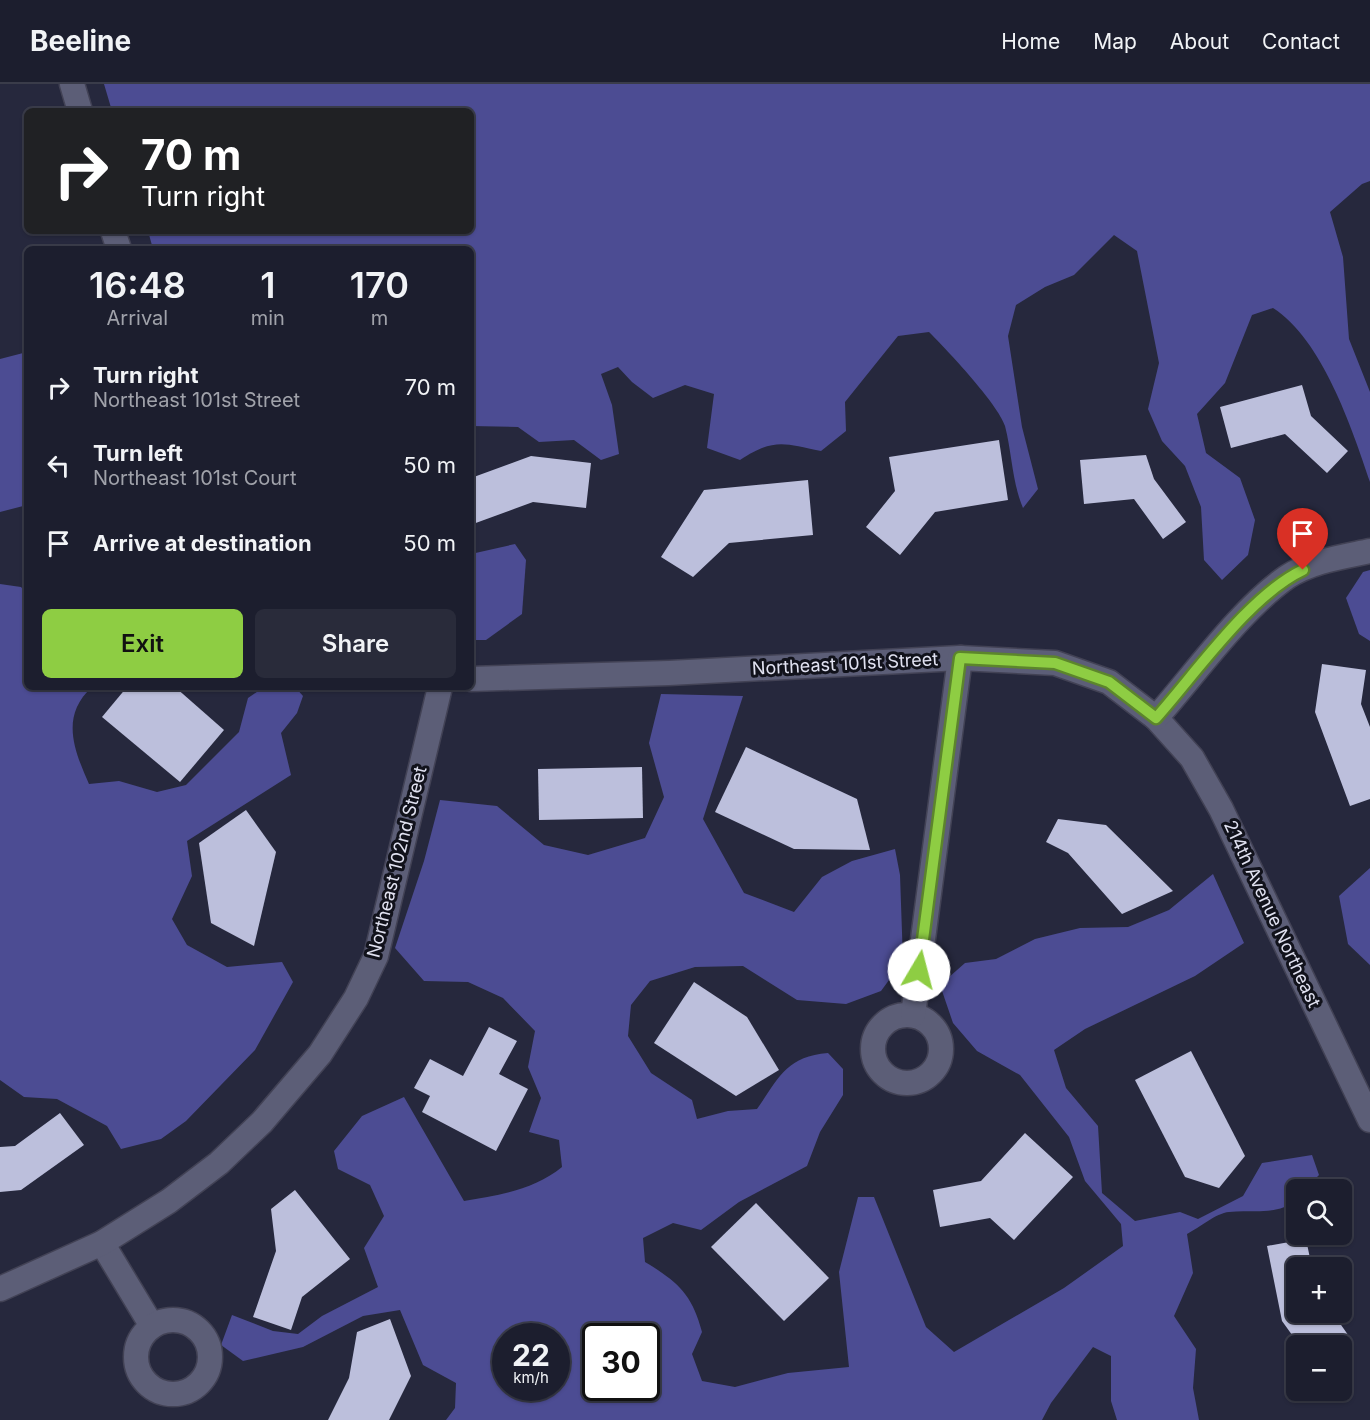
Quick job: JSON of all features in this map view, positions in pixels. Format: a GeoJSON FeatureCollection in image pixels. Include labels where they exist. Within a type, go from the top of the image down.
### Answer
{"type":"FeatureCollection","features":[{"type":"Feature","properties":{"kind":"street"},"geometry":{"type":"LineString","coordinates":[[72,84],[79,108]]}},
{"type":"Feature","properties":{"kind":"street"},"geometry":{"type":"LineString","coordinates":[[1156,718],[1245,616],[1288,577],[1318,562],[1370,551]]}},
{"type":"Feature","properties":{"kind":"street"},"geometry":{"type":"LineString","coordinates":[[913,1015],[960,658]]}},
{"type":"Feature","properties":{"kind":"street","name":"Northeast 101st Street"},"geometry":{"type":"LineString","coordinates":[[474,679],[669,673],[960,658],[1055,663],[1109,682],[1156,718]]}},
{"type":"Feature","properties":{"kind":"street","name":"Northeast 102nd Street"},"geometry":{"type":"LineString","coordinates":[[0,1289],[102,1244],[169,1201],[219,1163],[262,1122],[320,1054],[357,998],[376,956],[439,690]]}},
{"type":"Feature","properties":{"kind":"street","name":"214th Avenue Northeast"},"geometry":{"type":"LineString","coordinates":[[1156,718],[1192,758],[1221,809],[1370,1120]]}},
{"type":"Feature","properties":{"kind":"street"},"geometry":{"type":"LineString","coordinates":[[102,1244],[152,1326]]}},
{"type":"Feature","properties":{"kind":"shaded area"},"geometry":{"type":"Polygon","coordinates":[[[104,84],[1370,84],[1370,181],[1362,184],[1330,212],[1343,257],[1349,339],[1370,392],[1370,482],[1333,386],[1306,341],[1290,322],[1273,308],[1252,315],[1225,383],[1197,414],[1206,453],[1240,478],[1255,520],[1248,555],[1222,580],[1204,560],[1201,507],[1185,466],[1162,441],[1148,409],[1159,363],[1137,251],[1114,235],[1074,275],[1045,287],[1016,305],[1008,336],[1022,427],[1038,489],[1023,508],[1005,426],[1000,416],[971,378],[929,332],[898,336],[845,402],[846,431],[821,451],[779,444],[762,448],[740,460],[707,448],[714,394],[685,385],[653,398],[632,382],[618,367],[601,374],[612,405],[619,454],[601,460],[574,440],[539,442],[518,427],[474,426],[474,246],[152,246],[149,234],[474,234],[474,108],[111,108],[104,84]]]}},
{"type":"Feature","properties":{"kind":"shaded area"},"geometry":{"type":"Polygon","coordinates":[[[24,353],[24,506],[0,512],[0,359],[24,353]]]}},
{"type":"Feature","properties":{"kind":"shaded area"},"geometry":{"type":"Polygon","coordinates":[[[515,544],[526,560],[522,614],[486,640],[474,640],[474,553],[515,544]]]}},
{"type":"Feature","properties":{"kind":"shaded area"},"geometry":{"type":"Polygon","coordinates":[[[1370,570],[1370,641],[1359,634],[1346,598],[1363,572],[1370,570]]]}},
{"type":"Feature","properties":{"kind":"shaded area"},"geometry":{"type":"Polygon","coordinates":[[[0,584],[21,587],[24,590],[24,690],[89,690],[82,698],[73,721],[75,746],[89,784],[119,781],[157,792],[186,785],[239,732],[248,698],[260,690],[298,690],[303,696],[297,713],[281,733],[291,775],[187,841],[192,876],[172,919],[187,945],[227,967],[282,962],[293,982],[255,1050],[186,1121],[161,1139],[121,1149],[107,1126],[57,1099],[24,1097],[0,1080],[0,584]]]}},
{"type":"Feature","properties":{"kind":"shaded area"},"geometry":{"type":"Polygon","coordinates":[[[661,694],[743,696],[703,819],[744,893],[794,912],[822,877],[852,861],[895,849],[900,875],[903,961],[881,991],[846,1004],[797,1000],[743,966],[695,967],[650,981],[631,1005],[628,1036],[651,1073],[692,1100],[697,1119],[728,1111],[757,1109],[785,1071],[802,1059],[828,1053],[843,1069],[843,1095],[820,1132],[807,1166],[739,1202],[701,1230],[673,1223],[643,1238],[645,1262],[675,1283],[694,1308],[702,1332],[692,1354],[702,1381],[735,1387],[788,1373],[849,1367],[839,1272],[858,1197],[874,1197],[926,1327],[954,1352],[1064,1288],[1123,1246],[1121,1224],[1085,1181],[1069,1137],[1020,1075],[977,1051],[953,1023],[940,985],[965,963],[996,959],[1035,939],[1080,928],[1128,927],[1169,910],[1213,874],[1244,943],[1195,976],[1085,1029],[1054,1050],[1066,1088],[1098,1126],[1102,1193],[1135,1221],[1180,1212],[1198,1219],[1243,1196],[1262,1163],[1312,1155],[1319,1175],[1315,1179],[1286,1179],[1286,1206],[1264,1211],[1224,1213],[1187,1234],[1193,1273],[1174,1316],[1196,1349],[1193,1388],[1199,1420],[1117,1420],[1111,1401],[1111,1356],[1093,1347],[1051,1403],[1042,1420],[446,1420],[455,1408],[456,1383],[423,1365],[400,1310],[363,1316],[303,1347],[243,1361],[221,1345],[232,1315],[273,1331],[298,1334],[322,1316],[378,1287],[364,1248],[384,1216],[370,1185],[338,1169],[334,1151],[362,1116],[404,1097],[464,1201],[503,1194],[528,1186],[562,1167],[559,1140],[529,1132],[541,1098],[528,1067],[535,1031],[503,998],[468,982],[424,981],[395,948],[424,861],[440,800],[497,806],[544,845],[588,855],[645,838],[664,797],[649,743],[661,694]]]}},
{"type":"Feature","properties":{"kind":"shaded area"},"geometry":{"type":"Polygon","coordinates":[[[1370,868],[1370,965],[1348,944],[1339,896],[1370,868]]]}},
{"type":"Feature","properties":{"kind":"building"},"geometry":{"type":"Polygon","coordinates":[[[1302,385],[1311,416],[1348,451],[1327,473],[1285,434],[1231,448],[1220,407],[1302,385]]]}},
{"type":"Feature","properties":{"kind":"building"},"geometry":{"type":"Polygon","coordinates":[[[999,440],[1008,500],[935,512],[900,555],[866,527],[895,491],[889,457],[999,440]]]}},
{"type":"Feature","properties":{"kind":"building"},"geometry":{"type":"Polygon","coordinates":[[[1146,455],[1154,479],[1186,522],[1163,539],[1134,499],[1084,504],[1080,460],[1146,455]]]}},
{"type":"Feature","properties":{"kind":"building"},"geometry":{"type":"Polygon","coordinates":[[[531,456],[591,463],[586,508],[533,502],[474,524],[474,477],[531,456]]]}},
{"type":"Feature","properties":{"kind":"building"},"geometry":{"type":"Polygon","coordinates":[[[808,480],[813,535],[729,543],[693,577],[661,557],[704,490],[808,480]]]}},
{"type":"Feature","properties":{"kind":"building"},"geometry":{"type":"Polygon","coordinates":[[[1322,664],[1366,670],[1361,704],[1370,727],[1370,799],[1350,806],[1315,712],[1322,664]]]}},
{"type":"Feature","properties":{"kind":"building"},"geometry":{"type":"Polygon","coordinates":[[[124,690],[178,690],[224,730],[180,782],[102,717],[124,690]]]}},
{"type":"Feature","properties":{"kind":"building"},"geometry":{"type":"Polygon","coordinates":[[[746,747],[857,799],[870,850],[794,849],[715,812],[746,747]]]}},
{"type":"Feature","properties":{"kind":"building"},"geometry":{"type":"Polygon","coordinates":[[[642,767],[643,818],[539,820],[538,769],[642,767]]]}},
{"type":"Feature","properties":{"kind":"building"},"geometry":{"type":"Polygon","coordinates":[[[246,810],[276,852],[254,946],[211,923],[199,843],[246,810]]]}},
{"type":"Feature","properties":{"kind":"building"},"geometry":{"type":"Polygon","coordinates":[[[1058,819],[1106,825],[1173,891],[1122,914],[1068,853],[1046,842],[1058,819]]]}},
{"type":"Feature","properties":{"kind":"building"},"geometry":{"type":"Polygon","coordinates":[[[694,982],[747,1017],[779,1070],[736,1096],[654,1043],[694,982]]]}},
{"type":"Feature","properties":{"kind":"building"},"geometry":{"type":"Polygon","coordinates":[[[489,1027],[517,1041],[499,1074],[528,1089],[496,1151],[422,1112],[430,1096],[414,1088],[430,1059],[463,1076],[489,1027]]]}},
{"type":"Feature","properties":{"kind":"building"},"geometry":{"type":"Polygon","coordinates":[[[1191,1051],[1245,1156],[1219,1188],[1185,1177],[1135,1080],[1191,1051]]]}},
{"type":"Feature","properties":{"kind":"building"},"geometry":{"type":"Polygon","coordinates":[[[60,1113],[84,1145],[21,1190],[0,1192],[0,1147],[15,1146],[60,1113]]]}},
{"type":"Feature","properties":{"kind":"building"},"geometry":{"type":"Polygon","coordinates":[[[1025,1133],[1073,1177],[1014,1240],[990,1218],[940,1227],[933,1190],[981,1181],[1025,1133]]]}},
{"type":"Feature","properties":{"kind":"building"},"geometry":{"type":"Polygon","coordinates":[[[295,1190],[350,1259],[302,1297],[291,1330],[253,1317],[276,1251],[271,1209],[295,1190]]]}},
{"type":"Feature","properties":{"kind":"building"},"geometry":{"type":"Polygon","coordinates":[[[756,1203],[829,1278],[784,1321],[711,1247],[756,1203]]]}},
{"type":"Feature","properties":{"kind":"building"},"geometry":{"type":"Polygon","coordinates":[[[1286,1243],[1286,1245],[1307,1245],[1310,1257],[1286,1257],[1286,1323],[1340,1323],[1348,1335],[1292,1335],[1282,1321],[1267,1246],[1286,1243]]]}},
{"type":"Feature","properties":{"kind":"building"},"geometry":{"type":"Polygon","coordinates":[[[390,1319],[411,1376],[389,1420],[328,1420],[349,1378],[357,1332],[390,1319]]]}},
{"type":"Feature","properties":{"kind":"route"},"geometry":{"type":"LineString","coordinates":[[919,970],[960,658],[1055,663],[1109,682],[1156,718],[1245,616],[1288,577],[1303,570]]}}]}
